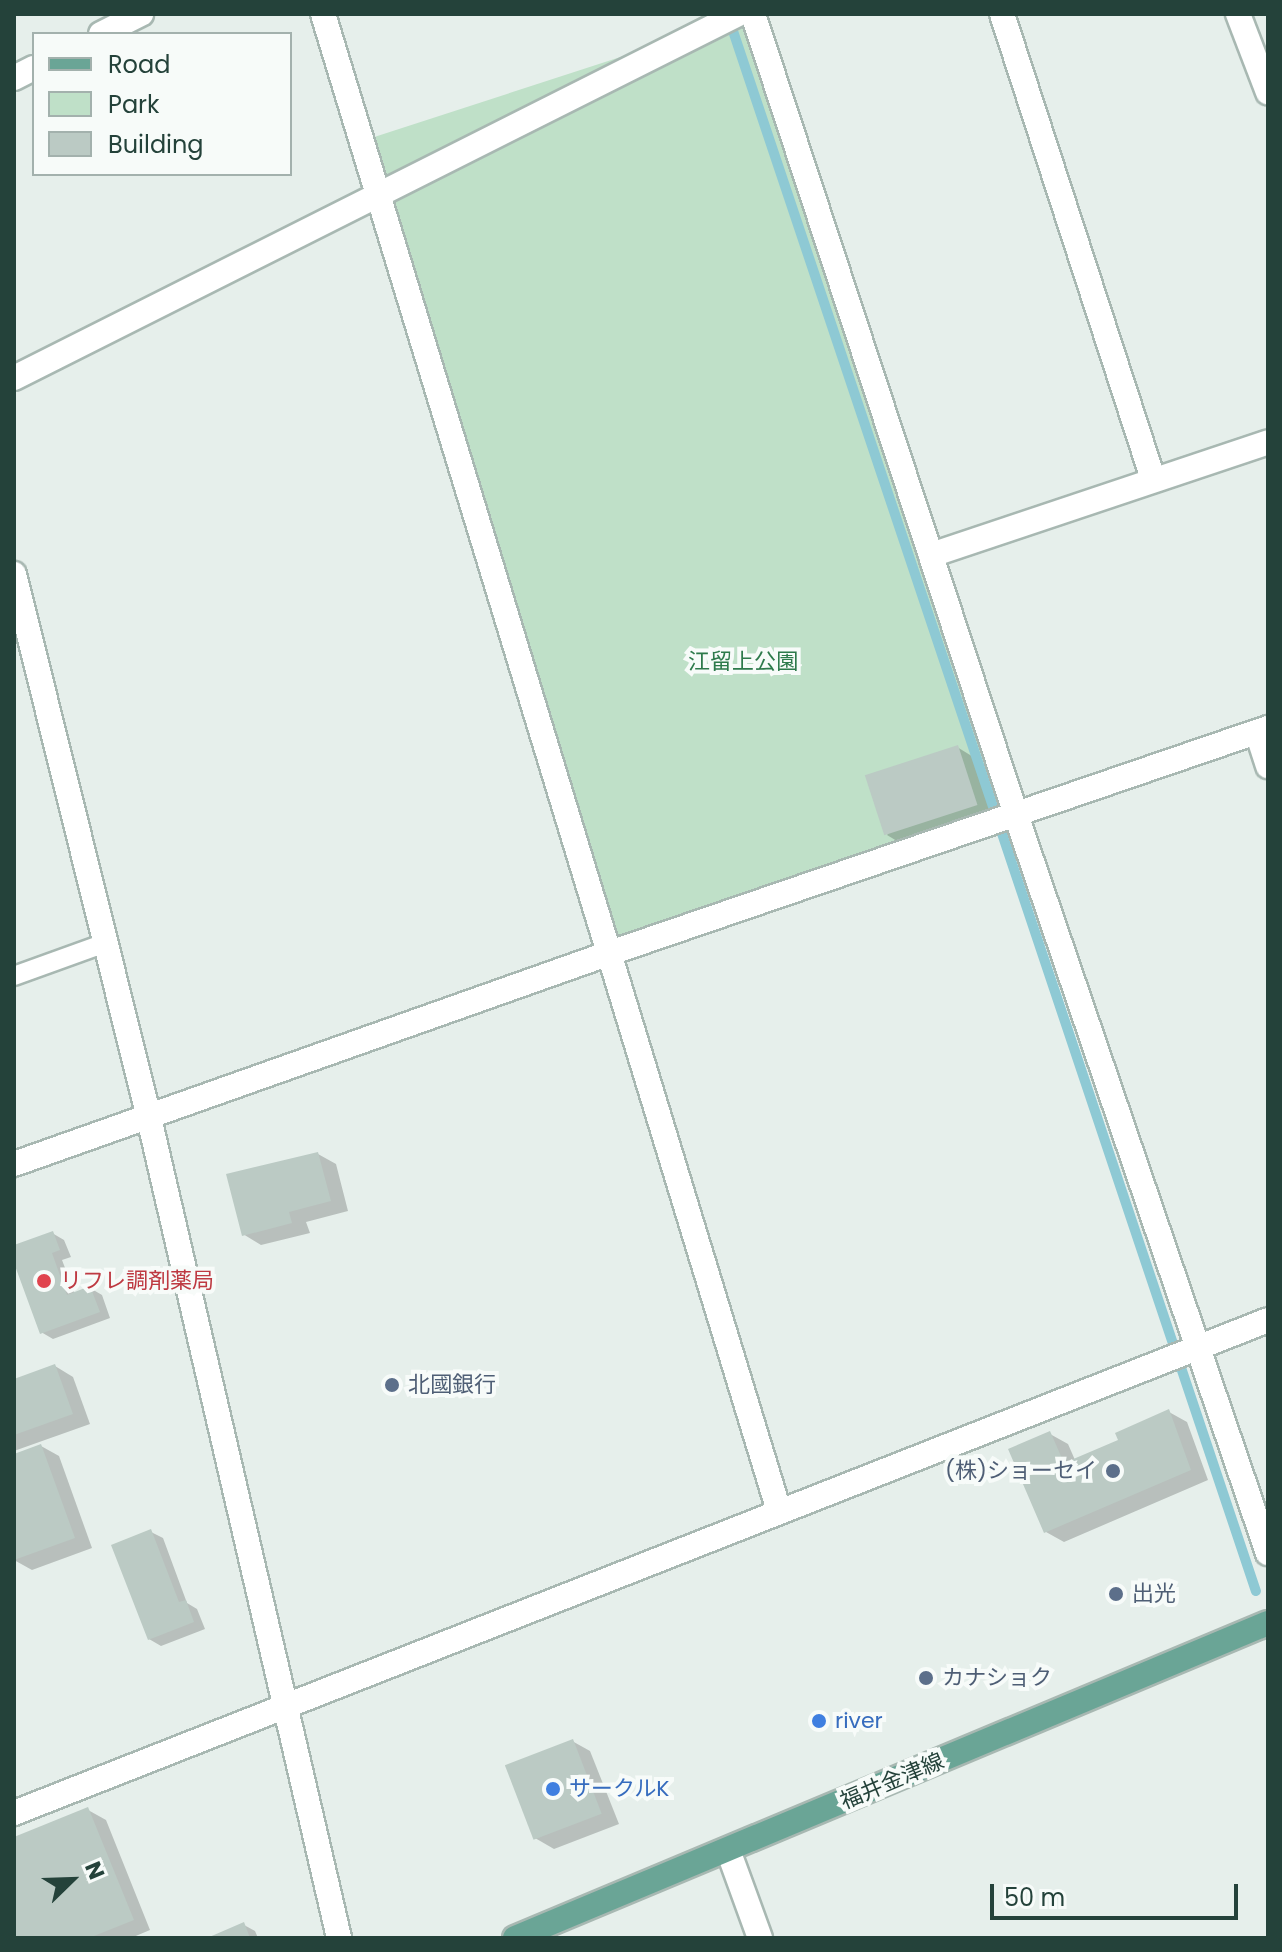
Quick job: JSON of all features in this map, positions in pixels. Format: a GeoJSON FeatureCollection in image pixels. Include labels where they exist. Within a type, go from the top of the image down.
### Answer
{"type":"FeatureCollection","features":[{"type":"Feature","properties":{"kind":"main road","name":"福井金津線"},"geometry":{"type":"LineString","coordinates":[[515,1938],[1268,1623]]}},
{"type":"Feature","properties":{"kind":"street"},"geometry":{"type":"LineString","coordinates":[[105,32],[141,14]]}},
{"type":"Feature","properties":{"kind":"street"},"geometry":{"type":"LineString","coordinates":[[323,14],[779,1511]]}},
{"type":"Feature","properties":{"kind":"street"},"geometry":{"type":"LineString","coordinates":[[14,378],[738,14]]}},
{"type":"Feature","properties":{"kind":"street"},"geometry":{"type":"LineString","coordinates":[[753,14],[1016,815],[1268,1553]]}},
{"type":"Feature","properties":{"kind":"street"},"geometry":{"type":"LineString","coordinates":[[1002,14],[1153,480]]}},
{"type":"Feature","properties":{"kind":"street"},"geometry":{"type":"LineString","coordinates":[[1238,14],[1268,92]]}},
{"type":"Feature","properties":{"kind":"street"},"geometry":{"type":"LineString","coordinates":[[14,78],[32,69]]}},
{"type":"Feature","properties":{"kind":"street"},"geometry":{"type":"LineString","coordinates":[[931,555],[1268,442]]}},
{"type":"Feature","properties":{"kind":"street"},"geometry":{"type":"LineString","coordinates":[[14,574],[149,1118],[238,1497],[282,1707],[339,1938]]}},
{"type":"Feature","properties":{"kind":"street"},"geometry":{"type":"LineString","coordinates":[[14,1164],[610,953],[1262,730],[1268,766]]}},
{"type":"Feature","properties":{"kind":"street"},"geometry":{"type":"LineString","coordinates":[[14,1813],[1268,1320]]}},
{"type":"Feature","properties":{"kind":"street"},"geometry":{"type":"LineString","coordinates":[[728,1850],[760,1938]]}},
{"type":"Feature","properties":{"kind":"lane"},"geometry":{"type":"LineString","coordinates":[[14,976],[105,943]]}},
{"type":"Feature","properties":{"kind":"green space","name":"江留上公園"},"geometry":{"type":"Polygon","coordinates":[[[753,14],[1014,816],[618,944],[357,143],[753,14]]]}},
{"type":"Feature","properties":{"kind":"building"},"geometry":{"type":"Polygon","coordinates":[[[958,745],[977,805],[884,835],[865,775],[958,745]]]}},
{"type":"Feature","properties":{"kind":"building"},"geometry":{"type":"Polygon","coordinates":[[[318,1152],[331,1201],[289,1212],[292,1223],[242,1236],[226,1174],[318,1152]]]}},
{"type":"Feature","properties":{"kind":"building"},"geometry":{"type":"Polygon","coordinates":[[[53,1231],[60,1250],[52,1253],[67,1295],[90,1286],[100,1312],[40,1334],[14,1263],[14,1245],[53,1231]]]}},
{"type":"Feature","properties":{"kind":"building"},"geometry":{"type":"Polygon","coordinates":[[[55,1364],[73,1414],[14,1435],[14,1379],[55,1364]]]}},
{"type":"Feature","properties":{"kind":"building"},"geometry":{"type":"Polygon","coordinates":[[[1169,1409],[1191,1470],[1044,1533],[1008,1449],[1050,1431],[1064,1463],[1118,1440],[1115,1433],[1169,1409]]]}},
{"type":"Feature","properties":{"kind":"building"},"geometry":{"type":"Polygon","coordinates":[[[41,1444],[75,1538],[14,1560],[14,1454],[41,1444]]]}},
{"type":"Feature","properties":{"kind":"building"},"geometry":{"type":"Polygon","coordinates":[[[151,1529],[179,1602],[186,1600],[194,1622],[148,1640],[111,1545],[151,1529]]]}},
{"type":"Feature","properties":{"kind":"building","name":"サークルK"},"geometry":{"type":"Polygon","coordinates":[[[573,1739],[602,1814],[534,1840],[505,1765],[573,1739]]]}},
{"type":"Feature","properties":{"kind":"building"},"geometry":{"type":"Polygon","coordinates":[[[88,1807],[134,1920],[89,1938],[14,1938],[14,1837],[88,1807]]]}},
{"type":"Feature","properties":{"kind":"building"},"geometry":{"type":"Polygon","coordinates":[[[244,1922],[250,1938],[207,1938],[244,1922]]]}},
{"type":"Feature","properties":{"kind":"waterway"},"geometry":{"type":"LineString","coordinates":[[729,19],[1256,1591]]}},
{"type":"Feature","properties":{"kind":"place","name":"リフレ調剤薬局"},"geometry":{"type":"Point","coordinates":[44,1281]}},
{"type":"Feature","properties":{"kind":"place","name":"北國銀行"},"geometry":{"type":"Point","coordinates":[392,1385]}},
{"type":"Feature","properties":{"kind":"place","name":"(株)ショーセイ"},"geometry":{"type":"Point","coordinates":[1113,1471]}},
{"type":"Feature","properties":{"kind":"place","name":"出光"},"geometry":{"type":"Point","coordinates":[1116,1594]}},
{"type":"Feature","properties":{"kind":"place","name":"カナショク"},"geometry":{"type":"Point","coordinates":[926,1678]}},
{"type":"Feature","properties":{"kind":"place","name":"river"},"geometry":{"type":"Point","coordinates":[819,1721]}},
{"type":"Feature","properties":{"kind":"place","name":"サークルK"},"geometry":{"type":"Point","coordinates":[553,1789]}}]}
